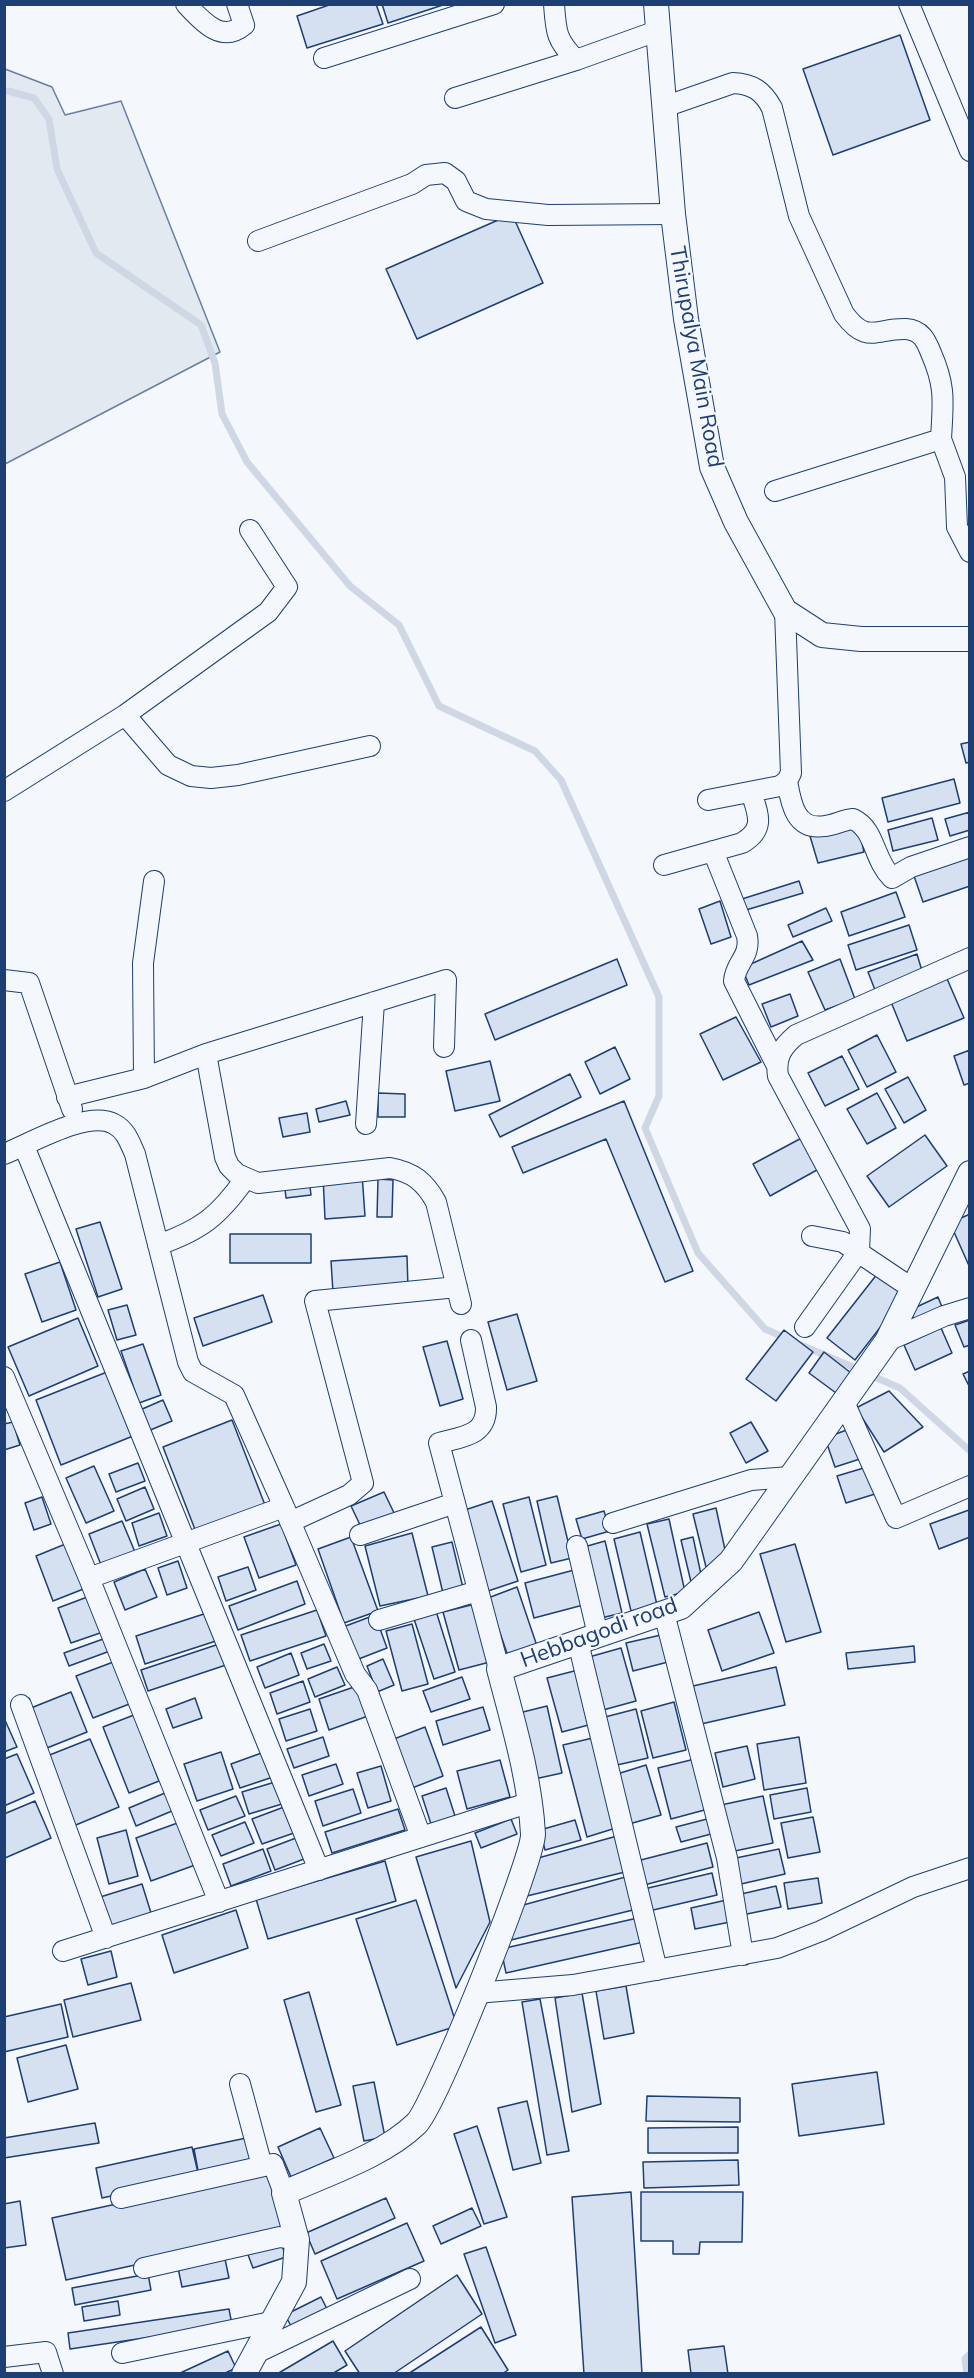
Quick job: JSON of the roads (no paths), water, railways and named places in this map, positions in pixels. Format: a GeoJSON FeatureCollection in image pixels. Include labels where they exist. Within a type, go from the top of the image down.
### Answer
{"type":"FeatureCollection","features":[{"type":"Feature","properties":{"kind":"street"},"geometry":{"type":"LineString","coordinates":[[186,4],[210,28],[225,33],[238,31],[244,26],[237,4]]}},
{"type":"Feature","properties":{"kind":"street"},"geometry":{"type":"LineString","coordinates":[[324,58],[494,4]]}},
{"type":"Feature","properties":{"kind":"street"},"geometry":{"type":"LineString","coordinates":[[554,4],[557,35],[565,50],[576,60]]}},
{"type":"Feature","properties":{"kind":"street","name":"Thirupalya Main Road"},"geometry":{"type":"LineString","coordinates":[[656,4],[673,214],[686,319],[712,466],[736,522],[785,611],[822,635],[861,639],[969,639]]}},
{"type":"Feature","properties":{"kind":"street"},"geometry":{"type":"LineString","coordinates":[[909,4],[969,151]]}},
{"type":"Feature","properties":{"kind":"street"},"geometry":{"type":"LineString","coordinates":[[455,98],[576,60],[657,31]]}},
{"type":"Feature","properties":{"kind":"street"},"geometry":{"type":"LineString","coordinates":[[664,107],[733,84],[746,84],[756,88],[766,97],[771,108],[802,225],[844,314],[852,325],[863,332],[876,333],[903,329],[914,331],[924,338],[943,384],[941,439],[949,466],[955,477],[957,527],[969,552]]}},
{"type":"Feature","properties":{"kind":"street"},"geometry":{"type":"LineString","coordinates":[[258,241],[411,184],[426,175],[445,173],[456,181],[466,201],[486,209],[548,215],[673,214]]}},
{"type":"Feature","properties":{"kind":"street"},"geometry":{"type":"LineString","coordinates":[[775,491],[941,439]]}},
{"type":"Feature","properties":{"kind":"street"},"geometry":{"type":"LineString","coordinates":[[4,791],[125,716],[268,612],[287,587],[250,530]]}},
{"type":"Feature","properties":{"kind":"street"},"geometry":{"type":"LineString","coordinates":[[708,800],[780,786],[787,781],[791,773],[785,611]]}},
{"type":"Feature","properties":{"kind":"street"},"geometry":{"type":"LineString","coordinates":[[125,716],[168,765],[191,776],[211,778],[238,775],[370,746]]}},
{"type":"Feature","properties":{"kind":"street"},"geometry":{"type":"LineString","coordinates":[[787,781],[796,816],[804,823],[816,827],[853,819],[860,822],[866,828],[882,868],[892,878],[911,867],[969,847]]}},
{"type":"Feature","properties":{"kind":"street"},"geometry":{"type":"LineString","coordinates":[[664,865],[742,843],[754,834],[759,818],[751,792]]}},
{"type":"Feature","properties":{"kind":"street"},"geometry":{"type":"LineString","coordinates":[[712,851],[747,936],[748,950],[735,974],[734,981],[776,1065],[778,1076],[860,1229],[859,1251],[805,1327]]}},
{"type":"Feature","properties":{"kind":"street"},"geometry":{"type":"LineString","coordinates":[[144,1078],[143,963],[154,881]]}},
{"type":"Feature","properties":{"kind":"street"},"geometry":{"type":"LineString","coordinates":[[776,1065],[779,1053],[796,1035],[969,958]]}},
{"type":"Feature","properties":{"kind":"street"},"geometry":{"type":"LineString","coordinates":[[4,980],[29,983],[76,1123]]}},
{"type":"Feature","properties":{"kind":"street"},"geometry":{"type":"LineString","coordinates":[[67,1097],[144,1078],[206,1054],[446,980],[444,1047]]}},
{"type":"Feature","properties":{"kind":"street"},"geometry":{"type":"LineString","coordinates":[[366,1124],[374,1002]]}},
{"type":"Feature","properties":{"kind":"street"},"geometry":{"type":"LineString","coordinates":[[89,1578],[187,1543],[349,1495],[363,1483],[315,1301],[459,1295],[436,1202],[429,1188],[408,1172],[390,1168],[258,1183],[237,1174],[229,1166],[225,1157],[206,1054]]}},
{"type":"Feature","properties":{"kind":"street"},"geometry":{"type":"LineString","coordinates":[[4,1154],[76,1123],[95,1120],[114,1123],[127,1136],[135,1154],[188,1362],[193,1372],[234,1395],[355,1674],[368,1690],[421,1837]]}},
{"type":"Feature","properties":{"kind":"street"},"geometry":{"type":"LineString","coordinates":[[24,1146],[320,1870]]}},
{"type":"Feature","properties":{"kind":"street","name":"Hebbagodi road"},"geometry":{"type":"LineString","coordinates":[[284,2193],[382,2149],[418,2123],[440,2078],[502,1931],[533,1836],[524,1766],[499,1669],[681,1607],[731,1561],[887,1341],[969,1173]]}},
{"type":"Feature","properties":{"kind":"street"},"geometry":{"type":"LineString","coordinates":[[158,1245],[186,1235],[205,1224],[231,1199],[245,1179]]}},
{"type":"Feature","properties":{"kind":"street"},"geometry":{"type":"LineString","coordinates":[[812,1236],[843,1242],[913,1289]]}},
{"type":"Feature","properties":{"kind":"street"},"geometry":{"type":"LineString","coordinates":[[887,1341],[944,1316],[969,1308]]}},
{"type":"Feature","properties":{"kind":"street"},"geometry":{"type":"LineString","coordinates":[[471,1340],[486,1407],[486,1417],[476,1431],[439,1443],[499,1669]]}},
{"type":"Feature","properties":{"kind":"street"},"geometry":{"type":"LineString","coordinates":[[4,1377],[89,1578],[219,1902]]}},
{"type":"Feature","properties":{"kind":"street"},"geometry":{"type":"LineString","coordinates":[[844,1402],[896,1518],[969,1486]]}},
{"type":"Feature","properties":{"kind":"street"},"geometry":{"type":"LineString","coordinates":[[613,1522],[751,1480],[790,1478]]}},
{"type":"Feature","properties":{"kind":"street"},"geometry":{"type":"LineString","coordinates":[[360,1535],[455,1503]]}},
{"type":"Feature","properties":{"kind":"street"},"geometry":{"type":"LineString","coordinates":[[577,1546],[588,1639],[657,1970]]}},
{"type":"Feature","properties":{"kind":"street"},"geometry":{"type":"LineString","coordinates":[[379,1620],[478,1591]]}},
{"type":"Feature","properties":{"kind":"street"},"geometry":{"type":"LineString","coordinates":[[664,1613],[727,1858],[743,1955]]}},
{"type":"Feature","properties":{"kind":"street"},"geometry":{"type":"LineString","coordinates":[[21,1705],[106,1938]]}},
{"type":"Feature","properties":{"kind":"street"},"geometry":{"type":"LineString","coordinates":[[63,1951],[528,1803]]}},
{"type":"Feature","properties":{"kind":"street"},"geometry":{"type":"LineString","coordinates":[[476,1993],[544,1989],[777,1948],[821,1931],[914,1887],[969,1868]]}},
{"type":"Feature","properties":{"kind":"street"},"geometry":{"type":"LineString","coordinates":[[240,2084],[262,2166]]}},
{"type":"Feature","properties":{"kind":"street"},"geometry":{"type":"LineString","coordinates":[[121,2198],[273,2164],[297,2240],[294,2282],[249,2364]]}},
{"type":"Feature","properties":{"kind":"street"},"geometry":{"type":"LineString","coordinates":[[144,2268],[280,2237],[297,2240]]}},
{"type":"Feature","properties":{"kind":"street"},"geometry":{"type":"LineString","coordinates":[[249,2364],[410,2279]]}},
{"type":"Feature","properties":{"kind":"street"},"geometry":{"type":"LineString","coordinates":[[122,2353],[271,2322]]}},
{"type":"Feature","properties":{"kind":"street"},"geometry":{"type":"LineString","coordinates":[[4,2357],[46,2352],[53,2373]]}},
{"type":"Feature","properties":{"kind":"waterway"},"geometry":{"type":"LineString","coordinates":[[8,91],[34,98],[49,119],[57,169],[96,253],[201,325],[215,363],[222,414],[247,462],[350,586],[399,625],[439,706],[535,751],[561,780],[659,997],[659,1096],[645,1128],[698,1253],[765,1329],[788,1339]]}},
{"type":"Feature","properties":{"kind":"waterway"},"geometry":{"type":"LineString","coordinates":[[801,1345],[860,1370]]}},
{"type":"Feature","properties":{"kind":"waterway"},"geometry":{"type":"LineString","coordinates":[[870,1375],[900,1388],[970,1451]]}},
{"type":"Feature","properties":{"kind":"waterway"},"geometry":{"type":"LineString","coordinates":[[967,2374],[965,2359],[970,2354]]}}]}
